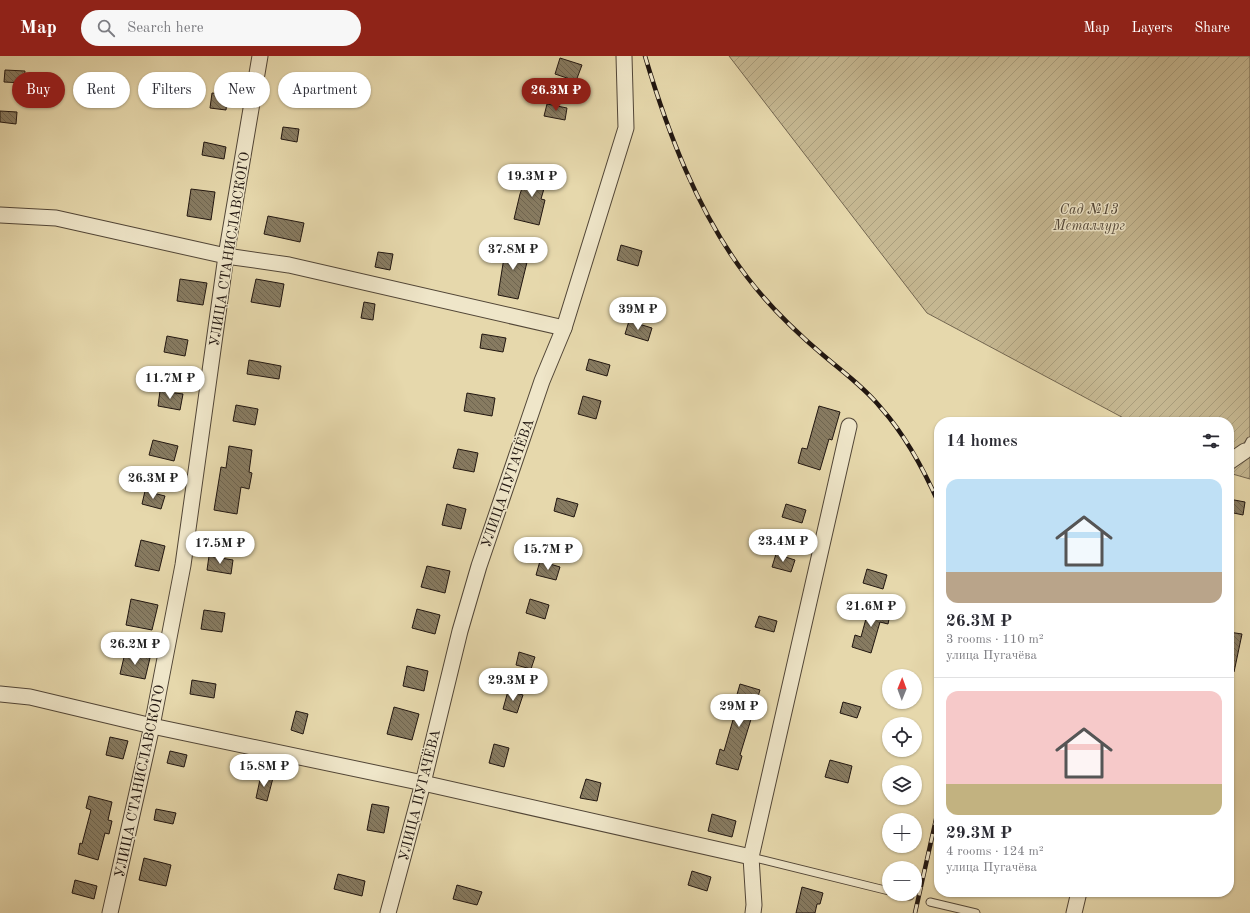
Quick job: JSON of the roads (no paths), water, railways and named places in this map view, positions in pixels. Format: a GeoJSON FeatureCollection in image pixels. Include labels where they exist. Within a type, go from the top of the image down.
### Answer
{"type":"FeatureCollection","features":[{"type":"Feature","properties":{"kind":"street","name":"УЛИЦА СТАНИСЛАВСКОГО"},"geometry":{"type":"LineString","coordinates":[[110,913],[152,726],[183,565],[226,256],[260,56]]}},
{"type":"Feature","properties":{"kind":"street","name":"УЛИЦА ПУГАЧЁВА"},"geometry":{"type":"LineString","coordinates":[[388,913],[423,783],[460,631],[479,566],[542,381],[564,328],[626,128],[624,56]]}},
{"type":"Feature","properties":{"kind":"street"},"geometry":{"type":"LineString","coordinates":[[0,215],[56,218],[226,256],[289,265],[564,328]]}},
{"type":"Feature","properties":{"kind":"street"},"geometry":{"type":"LineString","coordinates":[[753,913],[754,905],[751,857],[849,426]]}},
{"type":"Feature","properties":{"kind":"street"},"geometry":{"type":"LineString","coordinates":[[1234,458],[1248,448]]}},
{"type":"Feature","properties":{"kind":"street"},"geometry":{"type":"LineString","coordinates":[[0,694],[30,697],[152,726],[423,783],[751,857]]}},
{"type":"Feature","properties":{"kind":"street"},"geometry":{"type":"LineString","coordinates":[[1074,913],[1078,897]]}},
{"type":"Feature","properties":{"kind":"lane"},"geometry":{"type":"LineString","coordinates":[[751,857],[882,889]]}},
{"type":"Feature","properties":{"kind":"lane"},"geometry":{"type":"LineString","coordinates":[[930,902],[976,913]]}},
{"type":"Feature","properties":{"kind":"railway"},"geometry":{"type":"LineString","coordinates":[[645,56],[674,143],[699,199],[729,252],[755,288],[783,318],[875,401],[890,419],[914,454],[934,494]]}},
{"type":"Feature","properties":{"kind":"railway"},"geometry":{"type":"LineString","coordinates":[[915,913],[934,828]]}},
{"type":"Feature","properties":{"kind":"park label","name":"Сад №13 Металлург"},"geometry":{"type":"Point","coordinates":[1089,218]}}]}
